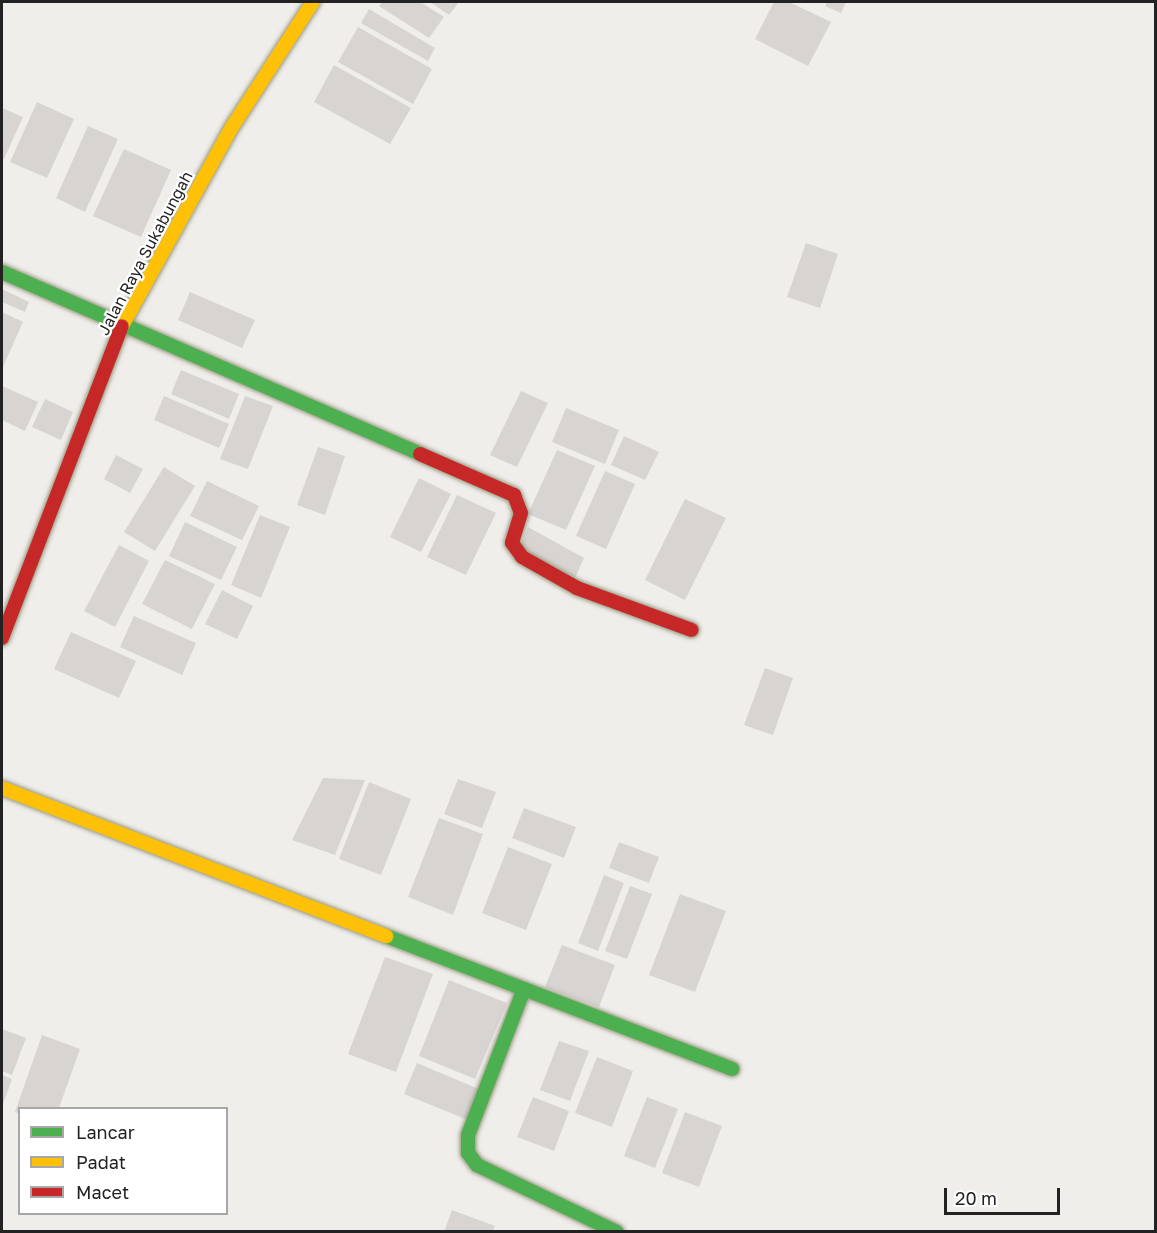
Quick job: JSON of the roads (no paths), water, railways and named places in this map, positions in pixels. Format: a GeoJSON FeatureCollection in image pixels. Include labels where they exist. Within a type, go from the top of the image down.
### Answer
{"type":"FeatureCollection","features":[{"type":"Feature","properties":{"kind":"street","name":"Jalan Raya Sukabungah"},"geometry":{"type":"LineString","coordinates":[[2,638],[122,326],[232,127],[313,2]]}},
{"type":"Feature","properties":{"kind":"street"},"geometry":{"type":"LineString","coordinates":[[2,272],[514,495],[521,513],[512,543],[522,556],[577,588],[692,630]]}},
{"type":"Feature","properties":{"kind":"street"},"geometry":{"type":"LineString","coordinates":[[2,788],[732,1069]]}},
{"type":"Feature","properties":{"kind":"street"},"geometry":{"type":"LineString","coordinates":[[525,989],[468,1135],[468,1153],[477,1165],[617,1232]]}}]}
